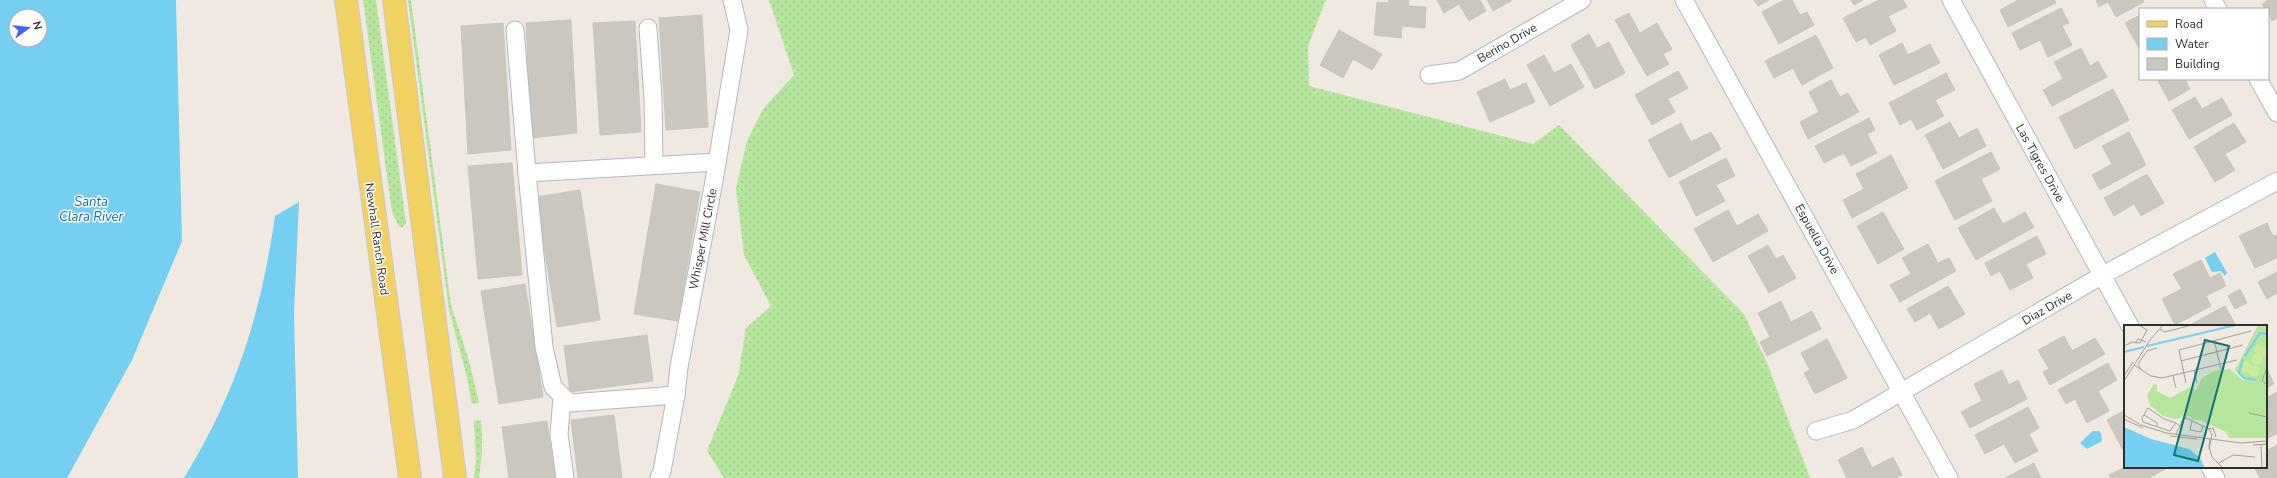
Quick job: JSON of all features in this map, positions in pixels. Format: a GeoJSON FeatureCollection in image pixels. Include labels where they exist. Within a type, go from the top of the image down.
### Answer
{"type":"FeatureCollection","features":[{"type":"Feature","properties":{"kind":"main road","name":"Newhall Ranch Road"},"geometry":{"type":"LineString","coordinates":[[346,0],[410,478]]}},
{"type":"Feature","properties":{"kind":"main road"},"geometry":{"type":"LineString","coordinates":[[394,0],[455,478]]}},
{"type":"Feature","properties":{"kind":"street","name":"Whisper Mill Circle"},"geometry":{"type":"LineString","coordinates":[[659,478],[662,471],[676,395],[679,367],[717,162],[739,30],[732,0]]}},
{"type":"Feature","properties":{"kind":"street","name":"Berino Drive"},"geometry":{"type":"LineString","coordinates":[[1429,75],[1459,71],[1582,0]]}},
{"type":"Feature","properties":{"kind":"street","name":"Espuella Drive"},"geometry":{"type":"LineString","coordinates":[[1684,0],[1949,478]]}},
{"type":"Feature","properties":{"kind":"street","name":"Las Tigres Drive"},"geometry":{"type":"LineString","coordinates":[[1951,0],[2101,276],[2129,325]]}},
{"type":"Feature","properties":{"kind":"street"},"geometry":{"type":"LineString","coordinates":[[648,28],[653,99],[654,164]]}},
{"type":"Feature","properties":{"kind":"street"},"geometry":{"type":"LineString","coordinates":[[515,30],[544,346],[553,387],[570,403],[676,395]]}},
{"type":"Feature","properties":{"kind":"street"},"geometry":{"type":"LineString","coordinates":[[2259,80],[2277,113]]}},
{"type":"Feature","properties":{"kind":"street"},"geometry":{"type":"LineString","coordinates":[[527,173],[654,164],[717,162]]}},
{"type":"Feature","properties":{"kind":"street","name":"Diaz Drive"},"geometry":{"type":"LineString","coordinates":[[1816,431],[1853,420],[2101,276],[2277,181]]}},
{"type":"Feature","properties":{"kind":"street"},"geometry":{"type":"LineString","coordinates":[[562,397],[559,434],[565,478]]}},
{"type":"Feature","properties":{"kind":"street"},"geometry":{"type":"LineString","coordinates":[[2211,468],[2216,478]]}},
{"type":"Feature","properties":{"kind":"green space"},"geometry":{"type":"Polygon","coordinates":[[[363,0],[376,0],[406,223],[403,227],[399,227],[392,212],[363,0]]]}},
{"type":"Feature","properties":{"kind":"green space"},"geometry":{"type":"Polygon","coordinates":[[[408,0],[411,0],[451,305],[469,361],[479,403],[472,404],[467,377],[449,310],[408,0]]]}},
{"type":"Feature","properties":{"kind":"green space"},"geometry":{"type":"Polygon","coordinates":[[[769,0],[1326,0],[1308,46],[1309,86],[1533,144],[1559,125],[1744,314],[1767,363],[1810,478],[724,478],[707,451],[738,376],[746,328],[771,306],[744,255],[736,188],[747,141],[763,109],[794,75],[769,0]]]}},
{"type":"Feature","properties":{"kind":"green space"},"geometry":{"type":"Polygon","coordinates":[[[481,420],[482,442],[480,471],[479,478],[474,478],[476,460],[474,421],[481,420]]]}},
{"type":"Feature","properties":{"kind":"water","name":"Santa Clara River"},"geometry":{"type":"Polygon","coordinates":[[[0,0],[176,0],[182,241],[132,360],[67,478],[0,478],[0,0]]]}},
{"type":"Feature","properties":{"kind":"water"},"geometry":{"type":"Polygon","coordinates":[[[299,202],[294,314],[298,478],[184,478],[218,415],[244,352],[254,320],[262,286],[275,216],[299,202]]]}},
{"type":"Feature","properties":{"kind":"water"},"geometry":{"type":"Polygon","coordinates":[[[2215,252],[2227,273],[2225,276],[2221,271],[2212,272],[2205,258],[2215,252]]]}},
{"type":"Feature","properties":{"kind":"water"},"geometry":{"type":"Polygon","coordinates":[[[2093,431],[2099,431],[2101,433],[2102,441],[2087,449],[2080,443],[2093,431]]]}},
{"type":"Feature","properties":{"kind":"building"},"geometry":{"type":"Polygon","coordinates":[[[1389,0],[1409,0],[1408,6],[1426,7],[1425,28],[1402,26],[1401,38],[1374,35],[1377,2],[1388,3],[1389,0]]]}},
{"type":"Feature","properties":{"kind":"building"},"geometry":{"type":"Polygon","coordinates":[[[1437,0],[1480,0],[1486,11],[1469,21],[1459,4],[1444,13],[1437,0]]]}},
{"type":"Feature","properties":{"kind":"building"},"geometry":{"type":"Polygon","coordinates":[[[1487,0],[1511,0],[1511,1],[1493,11],[1487,0]]]}},
{"type":"Feature","properties":{"kind":"building"},"geometry":{"type":"Polygon","coordinates":[[[1754,0],[1769,0],[1758,6],[1754,0]]]}},
{"type":"Feature","properties":{"kind":"building"},"geometry":{"type":"Polygon","coordinates":[[[1784,0],[1792,0],[1800,15],[1807,12],[1814,25],[1779,44],[1762,12],[1784,0]]]}},
{"type":"Feature","properties":{"kind":"building"},"geometry":{"type":"Polygon","coordinates":[[[1851,0],[1863,0],[1854,5],[1851,0]]]}},
{"type":"Feature","properties":{"kind":"building"},"geometry":{"type":"Polygon","coordinates":[[[1879,0],[1903,0],[1907,7],[1888,16],[1896,31],[1870,45],[1866,37],[1856,42],[1843,18],[1879,0]]]}},
{"type":"Feature","properties":{"kind":"building"},"geometry":{"type":"Polygon","coordinates":[[[2018,0],[2054,0],[2056,3],[2008,27],[2000,10],[2018,0]]]}},
{"type":"Feature","properties":{"kind":"building"},"geometry":{"type":"Polygon","coordinates":[[[2096,0],[2143,0],[2144,2],[2116,17],[2108,2],[2099,7],[2096,0]]]}},
{"type":"Feature","properties":{"kind":"building"},"geometry":{"type":"Polygon","coordinates":[[[2268,0],[2277,0],[2277,18],[2272,21],[2269,8],[2264,8],[2262,4],[2268,0]]]}},
{"type":"Feature","properties":{"kind":"building"},"geometry":{"type":"Polygon","coordinates":[[[2061,8],[2069,23],[2062,26],[2072,45],[2048,57],[2040,40],[2020,50],[2012,33],[2061,8]]]}},
{"type":"Feature","properties":{"kind":"building"},"geometry":{"type":"Polygon","coordinates":[[[1629,13],[1640,33],[1657,23],[1672,49],[1663,54],[1669,64],[1647,76],[1615,20],[1629,13]]]}},
{"type":"Feature","properties":{"kind":"building"},"geometry":{"type":"Polygon","coordinates":[[[702,15],[708,127],[666,130],[659,18],[702,15]]]}},
{"type":"Feature","properties":{"kind":"building"},"geometry":{"type":"Polygon","coordinates":[[[2139,16],[2139,48],[2125,23],[2139,16]]]}},
{"type":"Feature","properties":{"kind":"building"},"geometry":{"type":"Polygon","coordinates":[[[571,20],[577,133],[531,138],[526,23],[571,20]]]}},
{"type":"Feature","properties":{"kind":"building"},"geometry":{"type":"Polygon","coordinates":[[[635,21],[641,132],[600,135],[593,23],[635,21]]]}},
{"type":"Feature","properties":{"kind":"building"},"geometry":{"type":"Polygon","coordinates":[[[503,23],[511,150],[468,154],[461,26],[503,23]]]}},
{"type":"Feature","properties":{"kind":"building"},"geometry":{"type":"Polygon","coordinates":[[[1339,30],[1382,54],[1372,70],[1353,59],[1343,78],[1320,65],[1339,30]]]}},
{"type":"Feature","properties":{"kind":"building"},"geometry":{"type":"Polygon","coordinates":[[[1589,34],[1597,48],[1609,42],[1625,73],[1595,89],[1571,45],[1589,34]]]}},
{"type":"Feature","properties":{"kind":"building"},"geometry":{"type":"Polygon","coordinates":[[[1816,35],[1833,68],[1802,85],[1793,68],[1774,78],[1765,61],[1816,35]]]}},
{"type":"Feature","properties":{"kind":"building"},"geometry":{"type":"Polygon","coordinates":[[[1902,43],[1908,55],[1930,44],[1940,63],[1894,85],[1879,55],[1902,43]]]}},
{"type":"Feature","properties":{"kind":"building"},"geometry":{"type":"Polygon","coordinates":[[[2081,48],[2090,66],[2098,61],[2107,77],[2052,106],[2043,90],[2063,79],[2054,62],[2081,48]]]}},
{"type":"Feature","properties":{"kind":"building"},"geometry":{"type":"Polygon","coordinates":[[[1544,55],[1554,73],[1571,64],[1584,87],[1550,106],[1527,65],[1544,55]]]}},
{"type":"Feature","properties":{"kind":"building"},"geometry":{"type":"Polygon","coordinates":[[[1678,71],[1688,88],[1668,99],[1675,112],[1652,125],[1635,95],[1678,71]]]}},
{"type":"Feature","properties":{"kind":"building"},"geometry":{"type":"Polygon","coordinates":[[[1946,73],[1955,90],[1935,100],[1944,116],[1917,130],[1911,119],[1900,125],[1889,103],[1946,73]]]}},
{"type":"Feature","properties":{"kind":"building"},"geometry":{"type":"Polygon","coordinates":[[[1505,79],[1510,90],[1526,83],[1535,102],[1490,122],[1477,92],[1505,79]]]}},
{"type":"Feature","properties":{"kind":"building"},"geometry":{"type":"Polygon","coordinates":[[[1831,80],[1840,97],[1848,93],[1859,112],[1808,139],[1800,122],[1819,112],[1809,92],[1831,80]]]}},
{"type":"Feature","properties":{"kind":"building"},"geometry":{"type":"Polygon","coordinates":[[[2158,80],[2186,80],[2190,89],[2169,101],[2158,80]]]}},
{"type":"Feature","properties":{"kind":"building"},"geometry":{"type":"Polygon","coordinates":[[[2113,89],[2129,120],[2075,149],[2059,117],[2113,89]]]}},
{"type":"Feature","properties":{"kind":"building"},"geometry":{"type":"Polygon","coordinates":[[[2195,97],[2202,109],[2222,98],[2232,115],[2189,139],[2172,110],[2195,97]]]}},
{"type":"Feature","properties":{"kind":"building"},"geometry":{"type":"Polygon","coordinates":[[[1869,118],[1875,130],[1867,134],[1877,153],[1851,166],[1844,153],[1824,163],[1815,146],[1869,118]]]}},
{"type":"Feature","properties":{"kind":"building"},"geometry":{"type":"Polygon","coordinates":[[[1950,122],[1959,138],[1977,128],[1986,146],[1943,169],[1925,135],[1950,122]]]}},
{"type":"Feature","properties":{"kind":"building"},"geometry":{"type":"Polygon","coordinates":[[[1681,123],[1691,142],[1711,132],[1721,149],[1669,178],[1648,140],[1681,123]]]}},
{"type":"Feature","properties":{"kind":"building"},"geometry":{"type":"Polygon","coordinates":[[[2234,123],[2246,142],[2225,154],[2235,170],[2215,182],[2194,147],[2234,123]]]}},
{"type":"Feature","properties":{"kind":"building"},"geometry":{"type":"Polygon","coordinates":[[[2129,132],[2146,165],[2100,190],[2092,175],[2112,164],[2102,146],[2129,132]]]}},
{"type":"Feature","properties":{"kind":"building"},"geometry":{"type":"Polygon","coordinates":[[[1991,152],[2000,169],[1981,179],[1992,201],[1955,220],[1935,181],[1991,152]]]}},
{"type":"Feature","properties":{"kind":"building"},"geometry":{"type":"Polygon","coordinates":[[[1891,155],[1908,188],[1852,218],[1843,200],[1864,189],[1856,174],[1891,155]]]}},
{"type":"Feature","properties":{"kind":"building"},"geometry":{"type":"Polygon","coordinates":[[[1726,158],[1735,176],[1716,185],[1725,201],[1696,216],[1679,182],[1726,158]]]}},
{"type":"Feature","properties":{"kind":"building"},"geometry":{"type":"Polygon","coordinates":[[[512,163],[522,275],[478,279],[468,166],[512,163]]]}},
{"type":"Feature","properties":{"kind":"building"},"geometry":{"type":"Polygon","coordinates":[[[2147,174],[2164,203],[2141,216],[2134,204],[2114,216],[2104,198],[2147,174]]]}},
{"type":"Feature","properties":{"kind":"building"},"geometry":{"type":"Polygon","coordinates":[[[656,184],[700,192],[678,321],[634,314],[656,184]]]}},
{"type":"Feature","properties":{"kind":"building"},"geometry":{"type":"Polygon","coordinates":[[[580,190],[600,320],[557,327],[536,197],[580,190]]]}},
{"type":"Feature","properties":{"kind":"building"},"geometry":{"type":"Polygon","coordinates":[[[1994,208],[2003,224],[2025,212],[2034,227],[1976,260],[1958,228],[1994,208]]]}},
{"type":"Feature","properties":{"kind":"building"},"geometry":{"type":"Polygon","coordinates":[[[1728,210],[1737,226],[1758,214],[1768,231],[1713,262],[1694,229],[1728,210]]]}},
{"type":"Feature","properties":{"kind":"building"},"geometry":{"type":"Polygon","coordinates":[[[1883,212],[1904,249],[1878,264],[1857,226],[1883,212]]]}},
{"type":"Feature","properties":{"kind":"building"},"geometry":{"type":"Polygon","coordinates":[[[2267,223],[2273,236],[2277,235],[2277,258],[2255,268],[2239,236],[2267,223]]]}},
{"type":"Feature","properties":{"kind":"building"},"geometry":{"type":"Polygon","coordinates":[[[2037,236],[2046,254],[2026,264],[2033,278],[2010,290],[2000,271],[1991,276],[1985,263],[2037,236]]]}},
{"type":"Feature","properties":{"kind":"building"},"geometry":{"type":"Polygon","coordinates":[[[1928,244],[1938,263],[1949,258],[1956,271],[1900,302],[1890,285],[1911,274],[1902,258],[1928,244]]]}},
{"type":"Feature","properties":{"kind":"building"},"geometry":{"type":"Polygon","coordinates":[[[1768,245],[1776,259],[1783,255],[1796,278],[1769,293],[1748,256],[1768,245]]]}},
{"type":"Feature","properties":{"kind":"building"},"geometry":{"type":"Polygon","coordinates":[[[2201,260],[2210,278],[2220,273],[2226,286],[2206,296],[2211,306],[2175,325],[2162,299],[2182,289],[2173,274],[2201,260]]]}},
{"type":"Feature","properties":{"kind":"building"},"geometry":{"type":"Polygon","coordinates":[[[2277,272],[2277,293],[2267,299],[2258,282],[2277,272]]]}},
{"type":"Feature","properties":{"kind":"building"},"geometry":{"type":"Polygon","coordinates":[[[525,284],[543,397],[499,404],[481,291],[525,284]]]}},
{"type":"Feature","properties":{"kind":"building"},"geometry":{"type":"Polygon","coordinates":[[[1948,286],[1965,314],[1939,329],[1930,313],[1915,322],[1907,309],[1948,286]]]}},
{"type":"Feature","properties":{"kind":"building"},"geometry":{"type":"Polygon","coordinates":[[[2240,289],[2247,303],[2235,309],[2228,296],[2240,289]]]}},
{"type":"Feature","properties":{"kind":"building"},"geometry":{"type":"Polygon","coordinates":[[[1781,301],[1791,322],[1812,311],[1821,329],[1767,356],[1760,342],[1770,337],[1758,313],[1781,301]]]}},
{"type":"Feature","properties":{"kind":"building"},"geometry":{"type":"Polygon","coordinates":[[[2225,306],[2235,325],[2190,325],[2225,306]]]}},
{"type":"Feature","properties":{"kind":"building"},"geometry":{"type":"Polygon","coordinates":[[[647,335],[653,381],[570,392],[564,346],[647,335]]]}},
{"type":"Feature","properties":{"kind":"building"},"geometry":{"type":"Polygon","coordinates":[[[2064,336],[2072,351],[2095,338],[2105,354],[2050,385],[2043,372],[2049,369],[2038,350],[2064,336]]]}},
{"type":"Feature","properties":{"kind":"building"},"geometry":{"type":"Polygon","coordinates":[[[1827,339],[1847,378],[1815,394],[1804,373],[1810,370],[1801,353],[1827,339]]]}},
{"type":"Feature","properties":{"kind":"building"},"geometry":{"type":"Polygon","coordinates":[[[2108,363],[2117,380],[2098,391],[2109,411],[2087,423],[2075,399],[2066,404],[2058,390],[2108,363]]]}},
{"type":"Feature","properties":{"kind":"building"},"geometry":{"type":"Polygon","coordinates":[[[2267,369],[2274,384],[2267,388],[2267,369]]]}},
{"type":"Feature","properties":{"kind":"building"},"geometry":{"type":"Polygon","coordinates":[[[2002,370],[2009,385],[2018,380],[2027,399],[1970,428],[1961,412],[1982,401],[1974,384],[2002,370]]]}},
{"type":"Feature","properties":{"kind":"building"},"geometry":{"type":"Polygon","coordinates":[[[2277,392],[2277,434],[2267,439],[2267,397],[2277,392]]]}},
{"type":"Feature","properties":{"kind":"building"},"geometry":{"type":"Polygon","coordinates":[[[2028,407],[2039,428],[2029,434],[2038,451],[2015,463],[2004,444],[1985,454],[1975,435],[2028,407]]]}},
{"type":"Feature","properties":{"kind":"building"},"geometry":{"type":"Polygon","coordinates":[[[2124,411],[2124,452],[2107,420],[2124,411]]]}},
{"type":"Feature","properties":{"kind":"building"},"geometry":{"type":"Polygon","coordinates":[[[614,415],[622,478],[578,478],[571,420],[614,415]]]}},
{"type":"Feature","properties":{"kind":"building"},"geometry":{"type":"Polygon","coordinates":[[[547,421],[555,478],[509,478],[502,427],[547,421]]]}},
{"type":"Feature","properties":{"kind":"building"},"geometry":{"type":"Polygon","coordinates":[[[2277,445],[2277,478],[2260,478],[2255,468],[2267,468],[2267,450],[2277,445]]]}},
{"type":"Feature","properties":{"kind":"building"},"geometry":{"type":"Polygon","coordinates":[[[1862,447],[1872,468],[1893,457],[1902,475],[1896,478],[1847,478],[1838,460],[1862,447]]]}},
{"type":"Feature","properties":{"kind":"building"},"geometry":{"type":"Polygon","coordinates":[[[2034,463],[2041,478],[2005,478],[2034,463]]]}},
{"type":"Feature","properties":{"kind":"building"},"geometry":{"type":"Polygon","coordinates":[[[2124,468],[2167,468],[2149,478],[2111,478],[2109,475],[2124,468]]]}}]}
